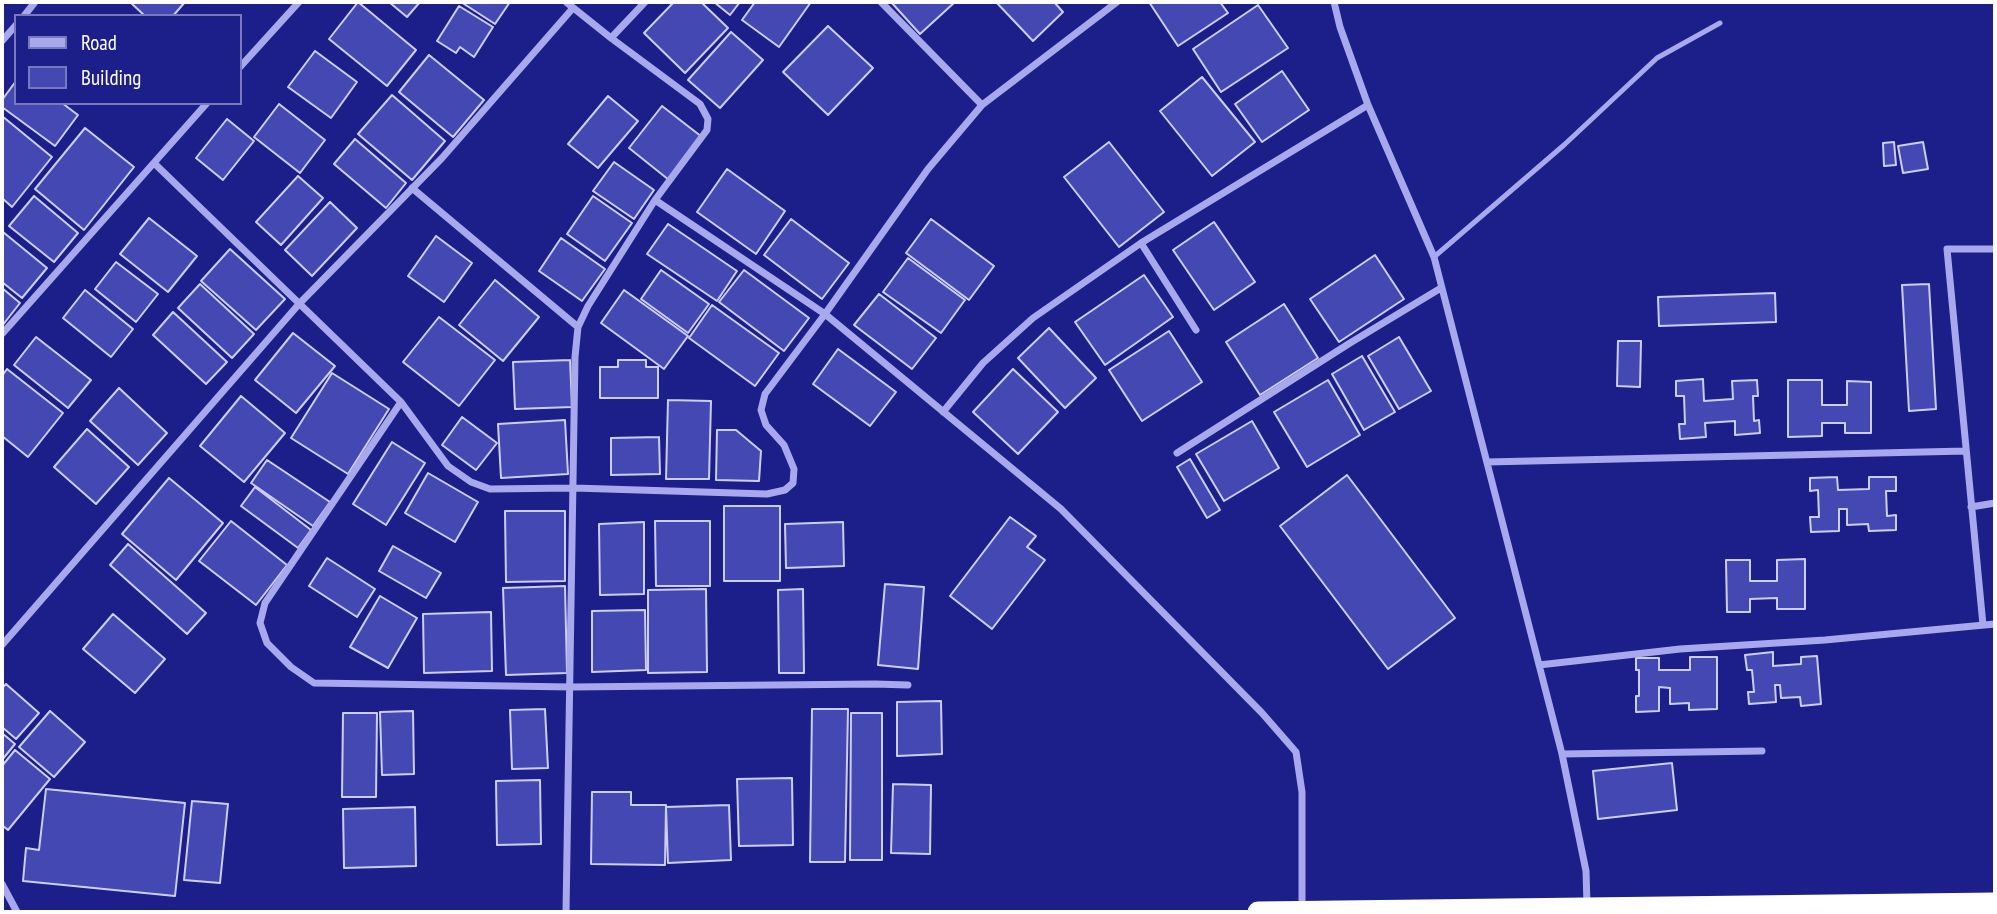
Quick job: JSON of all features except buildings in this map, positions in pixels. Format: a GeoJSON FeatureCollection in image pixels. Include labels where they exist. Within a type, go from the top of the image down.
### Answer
{"type":"FeatureCollection","features":[{"type":"Feature","properties":{"kind":"highway"},"geometry":{"type":"LineString","coordinates":[[1258,912],[1995,904]]}},
{"type":"Feature","properties":{"kind":"street"},"geometry":{"type":"LineString","coordinates":[[242,66],[299,2]]}},
{"type":"Feature","properties":{"kind":"street"},"geometry":{"type":"LineString","coordinates":[[566,2],[700,104],[708,119],[707,130],[655,200],[588,306],[579,327],[575,357],[566,912]]}},
{"type":"Feature","properties":{"kind":"street"},"geometry":{"type":"LineString","coordinates":[[611,38],[645,2]]}},
{"type":"Feature","properties":{"kind":"street"},"geometry":{"type":"LineString","coordinates":[[881,2],[982,105]]}},
{"type":"Feature","properties":{"kind":"street"},"geometry":{"type":"LineString","coordinates":[[154,163],[401,402],[449,466],[471,482],[490,489],[573,488],[767,494],[785,490],[793,483],[794,469],[784,445],[766,425],[761,411],[765,394],[928,169],[982,105],[1117,2]]}},
{"type":"Feature","properties":{"kind":"street"},"geometry":{"type":"LineString","coordinates":[[1334,2],[1340,27],[1368,105],[1434,257],[1562,754],[1586,871],[1588,910]]}},
{"type":"Feature","properties":{"kind":"street"},"geometry":{"type":"LineString","coordinates":[[2,645],[299,304],[442,158],[573,8]]}},
{"type":"Feature","properties":{"kind":"street"},"geometry":{"type":"LineString","coordinates":[[2,41],[14,27]]}},
{"type":"Feature","properties":{"kind":"street"},"geometry":{"type":"LineString","coordinates":[[2,334],[205,105]]}},
{"type":"Feature","properties":{"kind":"street"},"geometry":{"type":"LineString","coordinates":[[943,412],[983,363],[1032,318],[1141,243],[1368,105]]}},
{"type":"Feature","properties":{"kind":"street"},"geometry":{"type":"LineString","coordinates":[[412,188],[579,327]]}},
{"type":"Feature","properties":{"kind":"street"},"geometry":{"type":"LineString","coordinates":[[655,200],[825,314],[1060,509],[1262,713],[1296,752],[1302,792],[1302,911]]}},
{"type":"Feature","properties":{"kind":"street"},"geometry":{"type":"LineString","coordinates":[[1141,243],[1196,331]]}},
{"type":"Feature","properties":{"kind":"street"},"geometry":{"type":"LineString","coordinates":[[1983,625],[1947,248],[1995,249]]}},
{"type":"Feature","properties":{"kind":"street"},"geometry":{"type":"LineString","coordinates":[[1177,453],[1441,288]]}},
{"type":"Feature","properties":{"kind":"street"},"geometry":{"type":"LineString","coordinates":[[401,402],[265,603],[260,623],[267,643],[291,667],[314,683],[571,687],[908,685]]}},
{"type":"Feature","properties":{"kind":"street"},"geometry":{"type":"LineString","coordinates":[[1487,462],[1966,451]]}},
{"type":"Feature","properties":{"kind":"street"},"geometry":{"type":"LineString","coordinates":[[1971,507],[1995,503]]}},
{"type":"Feature","properties":{"kind":"street"},"geometry":{"type":"LineString","coordinates":[[1539,665],[1680,649],[1825,640],[1995,624]]}},
{"type":"Feature","properties":{"kind":"street"},"geometry":{"type":"LineString","coordinates":[[1562,754],[1762,751]]}},
{"type":"Feature","properties":{"kind":"street"},"geometry":{"type":"LineString","coordinates":[[2,884],[17,912]]}},
{"type":"Feature","properties":{"kind":"lane"},"geometry":{"type":"LineString","coordinates":[[1434,257],[1564,145],[1657,58],[1720,23]]}}]}
